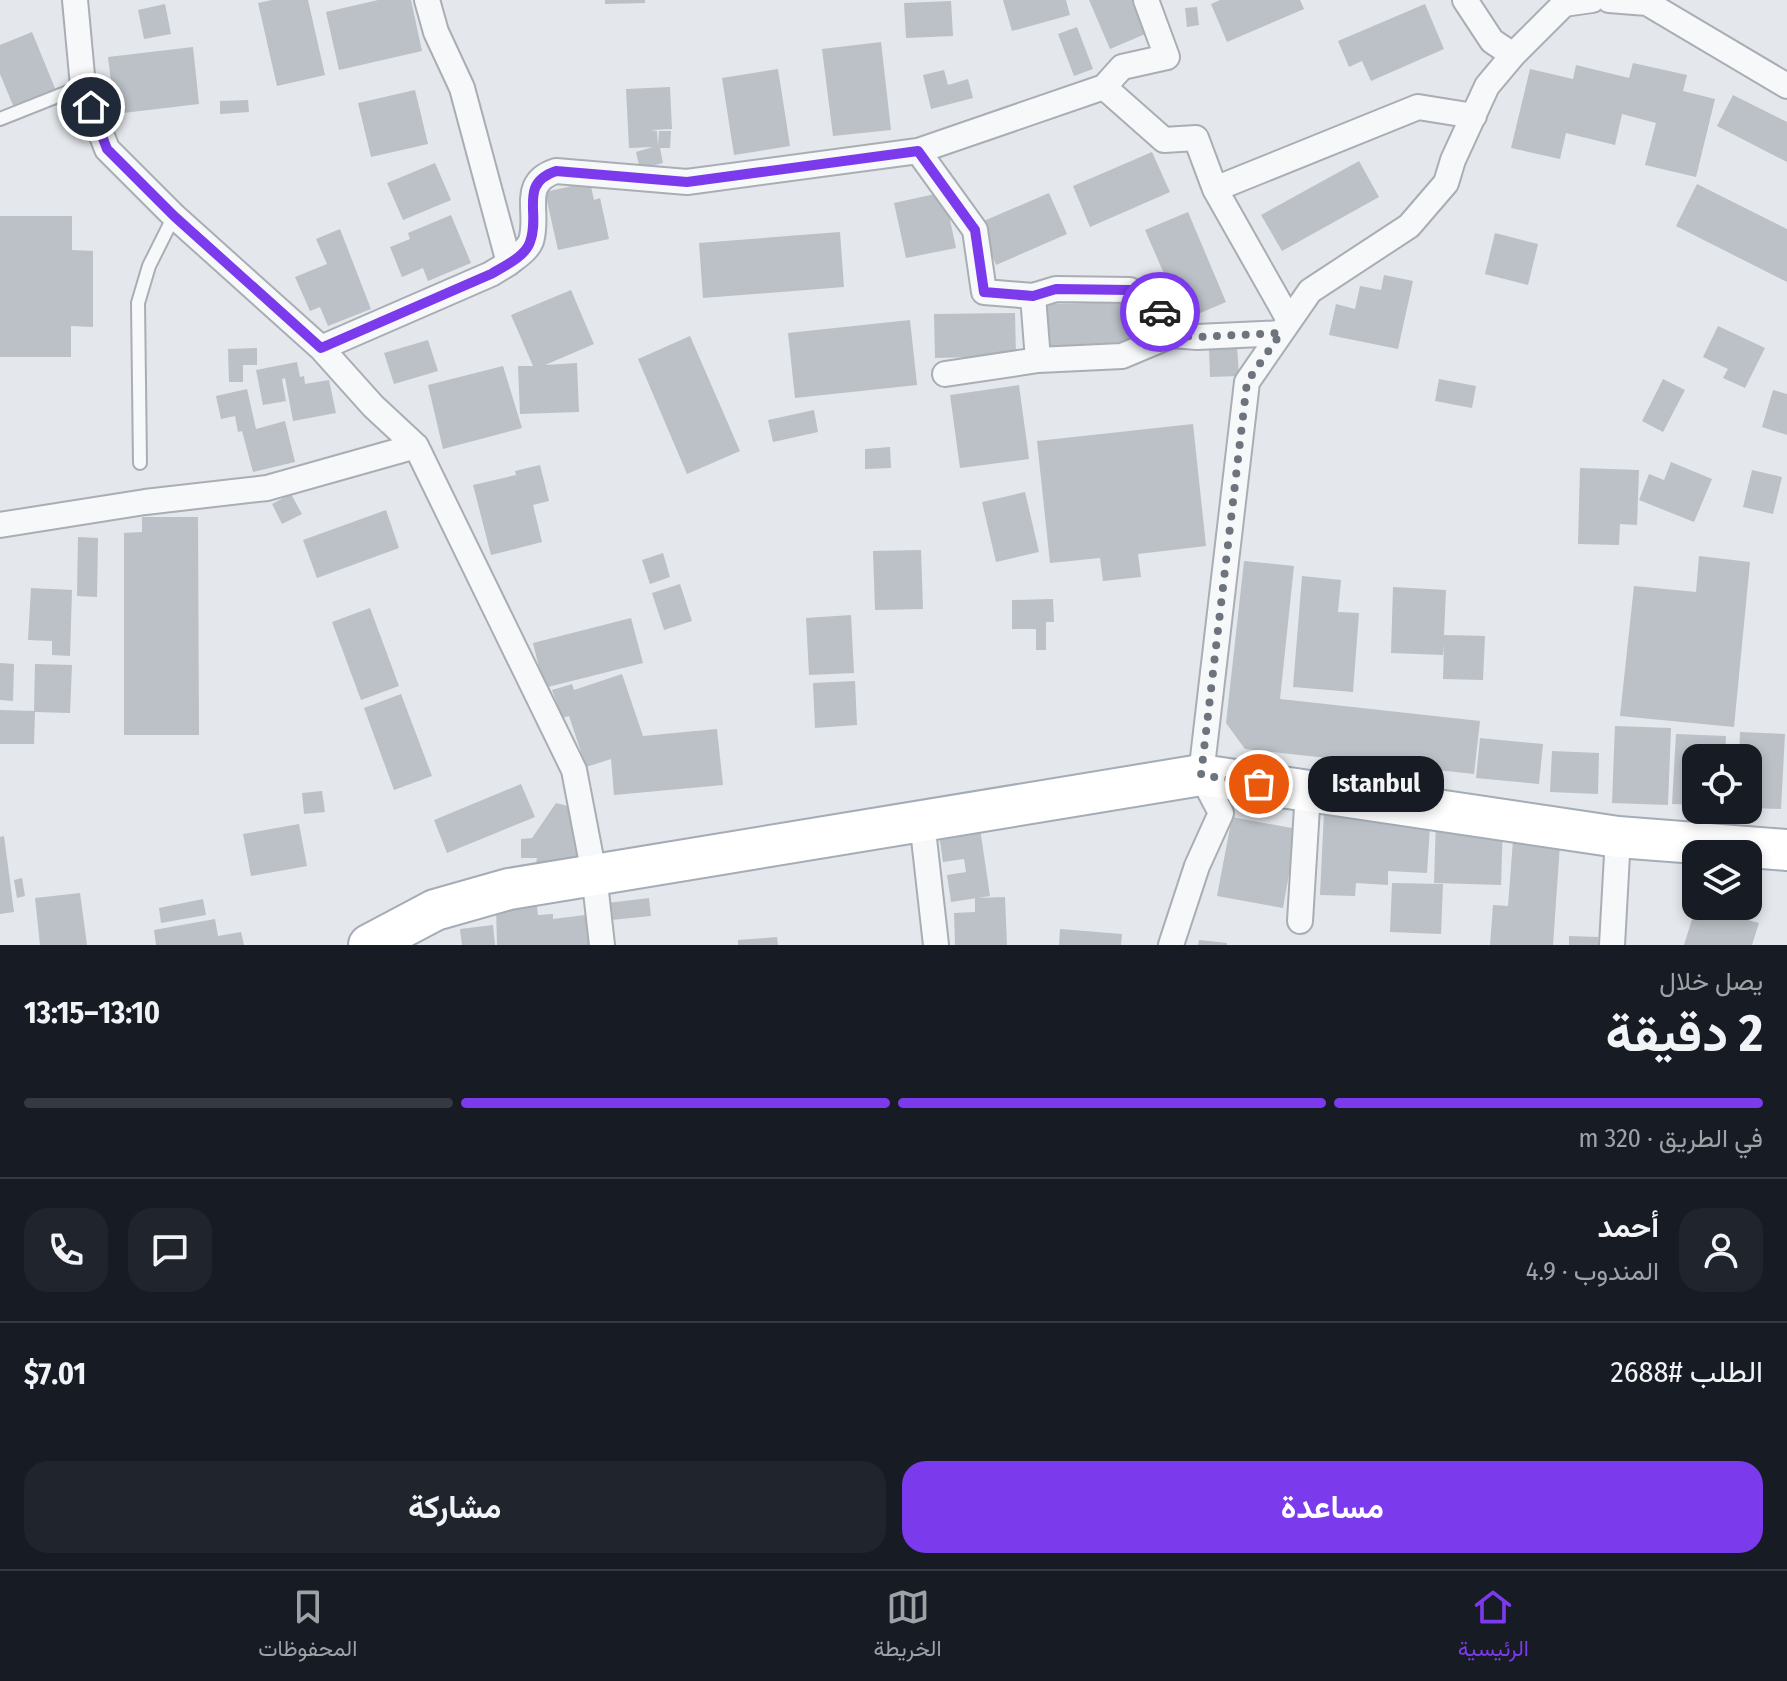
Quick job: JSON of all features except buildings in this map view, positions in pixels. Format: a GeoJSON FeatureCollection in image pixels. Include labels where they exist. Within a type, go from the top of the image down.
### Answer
{"type":"FeatureCollection","features":[{"type":"Feature","properties":{"kind":"main road"},"geometry":{"type":"LineString","coordinates":[[369,945],[435,910],[509,889],[1201,775],[1618,837],[1787,850]]}},
{"type":"Feature","properties":{"kind":"street"},"geometry":{"type":"LineString","coordinates":[[75,0],[83,86],[107,149],[174,216],[321,348],[373,406],[416,446],[574,770],[594,874],[602,945]]}},
{"type":"Feature","properties":{"kind":"street"},"geometry":{"type":"LineString","coordinates":[[427,0],[436,32],[462,88],[509,263]]}},
{"type":"Feature","properties":{"kind":"street"},"geometry":{"type":"LineString","coordinates":[[321,348],[491,274],[509,263],[530,242],[534,187],[541,176],[556,171],[687,182],[918,151],[1104,87],[1122,67],[1167,57],[1146,0]]}},
{"type":"Feature","properties":{"kind":"street"},"geometry":{"type":"LineString","coordinates":[[1465,0],[1492,41],[1513,55]]}},
{"type":"Feature","properties":{"kind":"street"},"geometry":{"type":"LineString","coordinates":[[1171,945],[1197,866],[1221,813],[1201,775],[1247,382],[1310,291],[1409,226],[1446,183],[1453,160],[1487,86],[1513,55],[1563,2],[1592,0]]}},
{"type":"Feature","properties":{"kind":"street"},"geometry":{"type":"LineString","coordinates":[[1609,0],[1648,1],[1787,86]]}},
{"type":"Feature","properties":{"kind":"street"},"geometry":{"type":"LineString","coordinates":[[1104,87],[1164,140],[1196,138],[1215,189],[1285,326]]}},
{"type":"Feature","properties":{"kind":"street"},"geometry":{"type":"LineString","coordinates":[[1215,189],[1418,107],[1474,116]]}},
{"type":"Feature","properties":{"kind":"street"},"geometry":{"type":"LineString","coordinates":[[918,151],[975,230],[984,292],[1033,296],[1056,289],[1130,290],[1164,314],[1172,335]]}},
{"type":"Feature","properties":{"kind":"street"},"geometry":{"type":"LineString","coordinates":[[1033,296],[1038,360]]}},
{"type":"Feature","properties":{"kind":"street"},"geometry":{"type":"LineString","coordinates":[[945,374],[1038,360],[1122,356],[1172,335],[1197,337],[1285,326]]}},
{"type":"Feature","properties":{"kind":"street"},"geometry":{"type":"LineString","coordinates":[[0,525],[145,502],[267,488],[416,446]]}},
{"type":"Feature","properties":{"kind":"street"},"geometry":{"type":"LineString","coordinates":[[1300,921],[1308,791]]}},
{"type":"Feature","properties":{"kind":"street"},"geometry":{"type":"LineString","coordinates":[[922,821],[936,945]]}},
{"type":"Feature","properties":{"kind":"street"},"geometry":{"type":"LineString","coordinates":[[1612,945],[1618,837]]}},
{"type":"Feature","properties":{"kind":"lane"},"geometry":{"type":"LineString","coordinates":[[0,119],[83,86]]}},
{"type":"Feature","properties":{"kind":"lane"},"geometry":{"type":"LineString","coordinates":[[140,463],[138,303],[149,266],[174,216]]}},
{"type":"Feature","properties":{"kind":"way so far"},"geometry":{"type":"LineString","coordinates":[[1160,312],[1164,314],[1172,335],[1197,337],[1281,333],[1247,382],[1201,775],[1259,784]]}},
{"type":"Feature","properties":{"kind":"place","name":"Istanbul"},"geometry":{"type":"Point","coordinates":[1259,784]}},
{"type":"Feature","properties":{"kind":"route"},"geometry":{"type":"LineString","coordinates":[[91,107],[107,149],[174,216],[321,348],[491,274],[509,263],[530,242],[534,187],[541,176],[556,171],[687,182],[918,151],[975,230],[984,292],[1033,296],[1056,289],[1130,290],[1160,312]]}}]}
